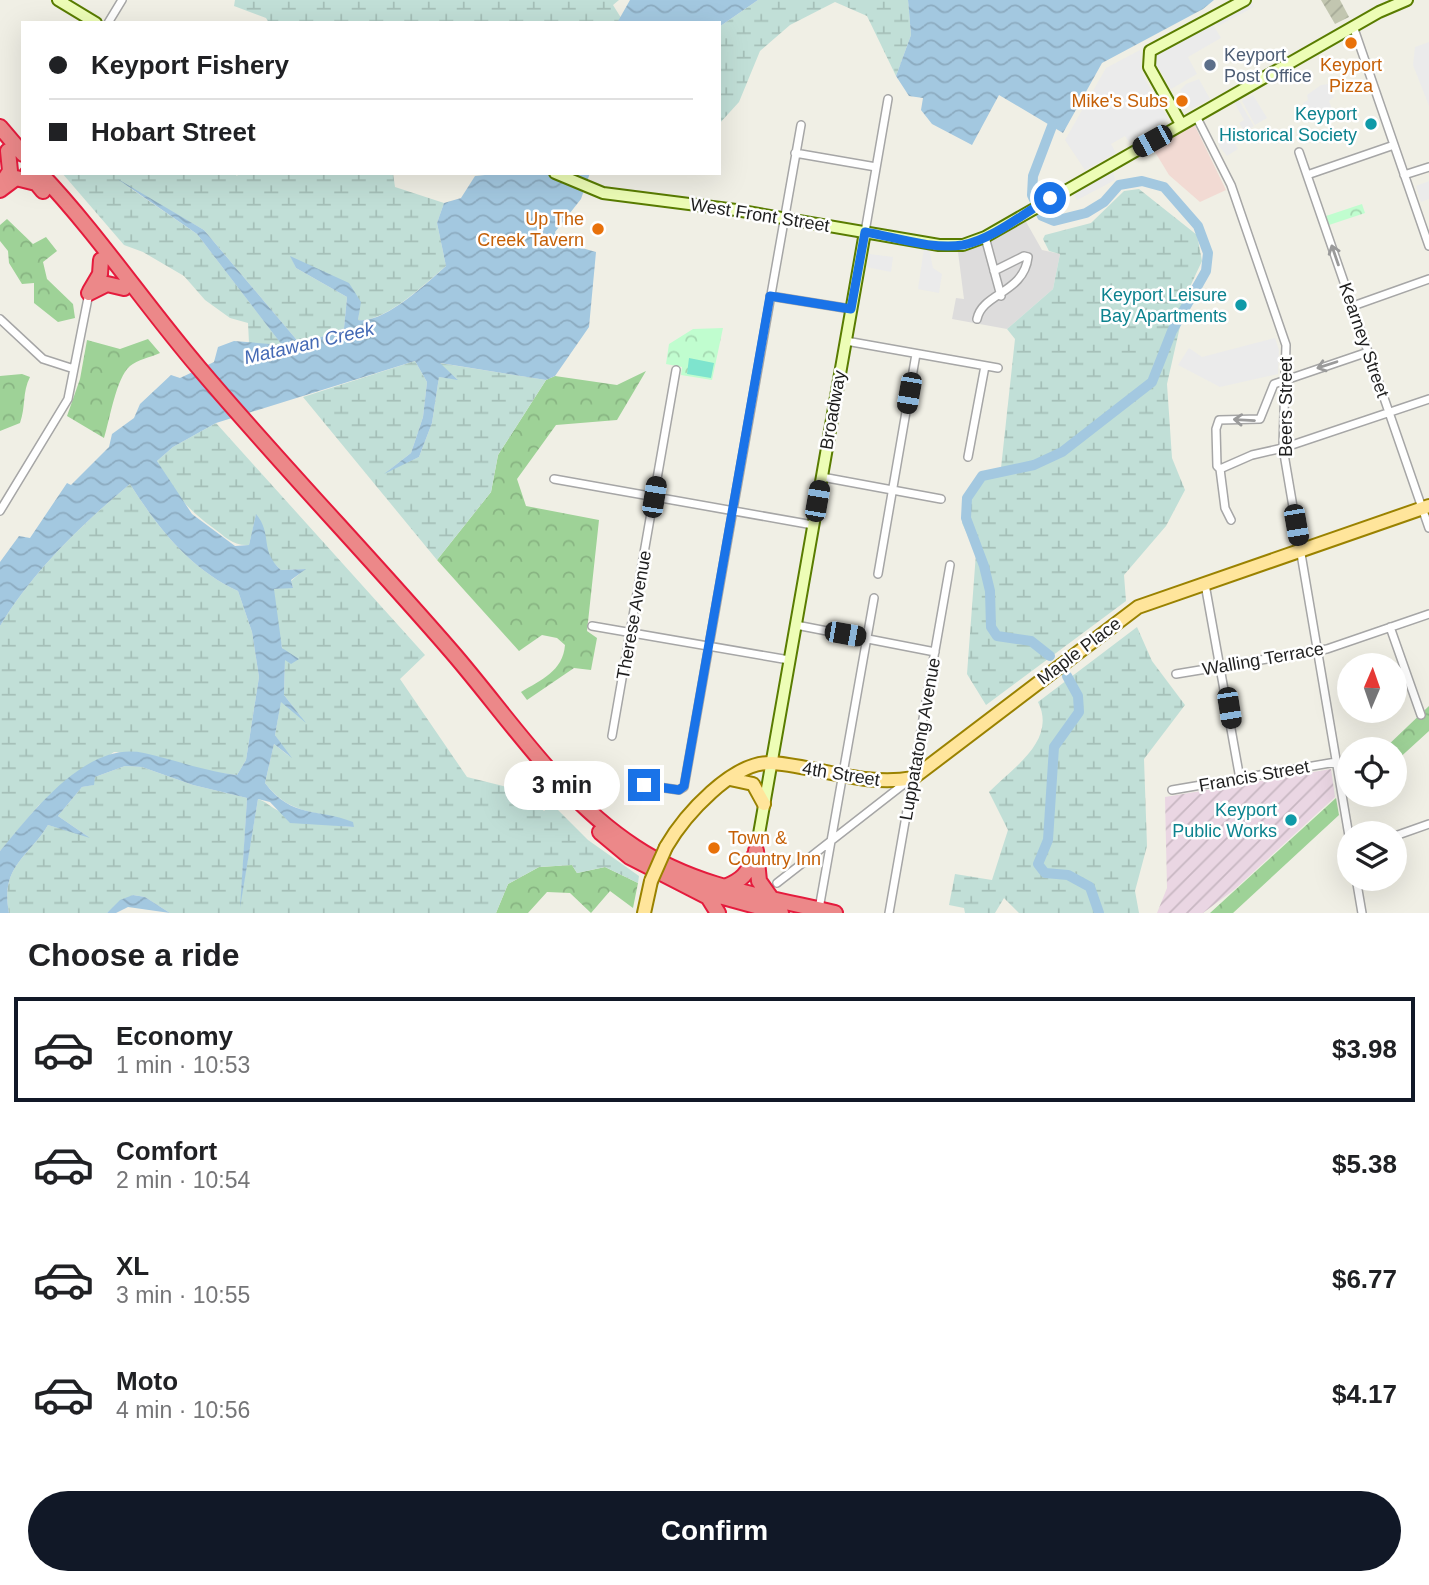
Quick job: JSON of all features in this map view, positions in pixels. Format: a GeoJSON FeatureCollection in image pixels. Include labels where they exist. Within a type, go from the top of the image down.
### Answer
{"type":"FeatureCollection","features":[{"type":"Feature","properties":{"kind":"highway"},"geometry":{"type":"LineString","coordinates":[[8,142],[21,164]]}},
{"type":"Feature","properties":{"kind":"highway"},"geometry":{"type":"LineString","coordinates":[[0,189],[10,172],[8,142]]}},
{"type":"Feature","properties":{"kind":"highway"},"geometry":{"type":"LineString","coordinates":[[0,189],[16,178],[35,177]]}},
{"type":"Feature","properties":{"kind":"highway"},"geometry":{"type":"LineString","coordinates":[[35,177],[124,288],[575,808],[630,857],[712,901],[718,913]]}},
{"type":"Feature","properties":{"kind":"highway"},"geometry":{"type":"LineString","coordinates":[[35,177],[189,363]]}},
{"type":"Feature","properties":{"kind":"highway"},"geometry":{"type":"LineString","coordinates":[[89,293],[100,274],[101,260]]}},
{"type":"Feature","properties":{"kind":"highway"},"geometry":{"type":"LineString","coordinates":[[89,293],[103,284],[124,288]]}},
{"type":"Feature","properties":{"kind":"highway"},"geometry":{"type":"LineString","coordinates":[[242,425],[396,587],[585,806],[617,834],[653,859],[685,874],[767,903],[781,913]]}},
{"type":"Feature","properties":{"kind":"highway"},"geometry":{"type":"LineString","coordinates":[[725,887],[741,880],[749,871],[755,851]]}},
{"type":"Feature","properties":{"kind":"highway"},"geometry":{"type":"LineString","coordinates":[[755,851],[759,881],[767,903]]}},
{"type":"Feature","properties":{"kind":"highway"},"geometry":{"type":"LineString","coordinates":[[690,888],[835,913]]}},
{"type":"Feature","properties":{"kind":"highway"},"geometry":{"type":"LineString","coordinates":[[746,913],[767,903]]}},
{"type":"Feature","properties":{"kind":"main road"},"geometry":{"type":"LineString","coordinates":[[58,0],[93,21]]}},
{"type":"Feature","properties":{"kind":"main road"},"geometry":{"type":"LineString","coordinates":[[1181,124],[1149,67],[1150,51],[1245,0]]}},
{"type":"Feature","properties":{"kind":"main road","name":"West Front Street"},"geometry":{"type":"LineString","coordinates":[[560,175],[594,190],[949,246],[985,236],[1353,26],[1407,0]]}},
{"type":"Feature","properties":{"kind":"main road","name":"Broadway"},"geometry":{"type":"LineString","coordinates":[[755,851],[865,232]]}},
{"type":"Feature","properties":{"kind":"main road","name":"Maple Place"},"geometry":{"type":"LineString","coordinates":[[913,778],[1134,610],[1426,508]]}},
{"type":"Feature","properties":{"kind":"main road"},"geometry":{"type":"LineString","coordinates":[[644,913],[651,881],[666,847],[697,806],[730,779],[770,762]]}},
{"type":"Feature","properties":{"kind":"main road","name":"4th Street"},"geometry":{"type":"LineString","coordinates":[[770,762],[891,782],[913,778]]}},
{"type":"Feature","properties":{"kind":"main road"},"geometry":{"type":"LineString","coordinates":[[730,779],[753,784],[764,804]]}},
{"type":"Feature","properties":{"kind":"street"},"geometry":{"type":"LineString","coordinates":[[109,21],[122,0]]}},
{"type":"Feature","properties":{"kind":"street"},"geometry":{"type":"LineString","coordinates":[[1353,26],[1429,246]]}},
{"type":"Feature","properties":{"kind":"street","name":"Broadway"},"geometry":{"type":"LineString","coordinates":[[865,232],[888,99]]}},
{"type":"Feature","properties":{"kind":"street","name":"Beers Street"},"geometry":{"type":"LineString","coordinates":[[1196,116],[1231,185],[1283,333],[1287,353],[1283,449],[1346,821]]}},
{"type":"Feature","properties":{"kind":"street"},"geometry":{"type":"LineString","coordinates":[[644,785],[682,789],[801,125]]}},
{"type":"Feature","properties":{"kind":"street"},"geometry":{"type":"LineString","coordinates":[[1307,175],[1394,145]]}},
{"type":"Feature","properties":{"kind":"street","name":"Kearney Street"},"geometry":{"type":"LineString","coordinates":[[1299,152],[1389,413],[1426,508],[1429,528]]}},
{"type":"Feature","properties":{"kind":"street"},"geometry":{"type":"LineString","coordinates":[[795,153],[876,167]]}},
{"type":"Feature","properties":{"kind":"street"},"geometry":{"type":"LineString","coordinates":[[1404,175],[1429,167]]}},
{"type":"Feature","properties":{"kind":"street"},"geometry":{"type":"LineString","coordinates":[[985,236],[1000,296]]}},
{"type":"Feature","properties":{"kind":"street"},"geometry":{"type":"LineString","coordinates":[[977,319],[980,309],[1021,278],[1028,258],[1024,256],[994,271]]}},
{"type":"Feature","properties":{"kind":"street"},"geometry":{"type":"LineString","coordinates":[[1353,306],[1429,279]]}},
{"type":"Feature","properties":{"kind":"street"},"geometry":{"type":"LineString","coordinates":[[0,511],[65,407],[89,293]]}},
{"type":"Feature","properties":{"kind":"street"},"geometry":{"type":"LineString","coordinates":[[770,296],[851,309]]}},
{"type":"Feature","properties":{"kind":"street"},"geometry":{"type":"LineString","coordinates":[[0,319],[43,359],[75,369]]}},
{"type":"Feature","properties":{"kind":"street"},"geometry":{"type":"LineString","coordinates":[[846,341],[998,368]]}},
{"type":"Feature","properties":{"kind":"street"},"geometry":{"type":"LineString","coordinates":[[1231,520],[1216,460],[1219,420],[1260,419],[1272,385],[1368,352]]}},
{"type":"Feature","properties":{"kind":"street"},"geometry":{"type":"LineString","coordinates":[[878,574],[916,354]]}},
{"type":"Feature","properties":{"kind":"street"},"geometry":{"type":"LineString","coordinates":[[968,457],[985,366]]}},
{"type":"Feature","properties":{"kind":"street","name":"Therese Avenue"},"geometry":{"type":"LineString","coordinates":[[612,736],[676,370]]}},
{"type":"Feature","properties":{"kind":"street"},"geometry":{"type":"LineString","coordinates":[[1220,469],[1252,455],[1283,449],[1429,399]]}},
{"type":"Feature","properties":{"kind":"street"},"geometry":{"type":"LineString","coordinates":[[822,477],[941,499]]}},
{"type":"Feature","properties":{"kind":"street"},"geometry":{"type":"LineString","coordinates":[[554,479],[813,525]]}},
{"type":"Feature","properties":{"kind":"street","name":"Luppatatong Avenue"},"geometry":{"type":"LineString","coordinates":[[889,913],[950,565]]}},
{"type":"Feature","properties":{"kind":"street"},"geometry":{"type":"LineString","coordinates":[[1205,584],[1240,779]]}},
{"type":"Feature","properties":{"kind":"street"},"geometry":{"type":"LineString","coordinates":[[819,909],[874,598]]}},
{"type":"Feature","properties":{"kind":"street","name":"Walling Terrace"},"geometry":{"type":"LineString","coordinates":[[1176,674],[1318,651],[1429,614]]}},
{"type":"Feature","properties":{"kind":"street"},"geometry":{"type":"LineString","coordinates":[[796,625],[935,652]]}},
{"type":"Feature","properties":{"kind":"street"},"geometry":{"type":"LineString","coordinates":[[592,626],[789,660]]}},
{"type":"Feature","properties":{"kind":"street"},"geometry":{"type":"LineString","coordinates":[[1390,627],[1421,715]]}},
{"type":"Feature","properties":{"kind":"street","name":"Francis Street"},"geometry":{"type":"LineString","coordinates":[[1172,790],[1336,762]]}},
{"type":"Feature","properties":{"kind":"street","name":"Maple Place"},"geometry":{"type":"LineString","coordinates":[[777,883],[913,778]]}},
{"type":"Feature","properties":{"kind":"street"},"geometry":{"type":"LineString","coordinates":[[1407,832],[1429,824]]}},
{"type":"Feature","properties":{"kind":"street"},"geometry":{"type":"LineString","coordinates":[[1358,891],[1362,913]]}},
{"type":"Feature","properties":{"kind":"shaded area"},"geometry":{"type":"Polygon","coordinates":[[[1321,0],[1340,0],[1349,17],[1335,24],[1321,0]]]}},
{"type":"Feature","properties":{"kind":"shaded area"},"geometry":{"type":"Polygon","coordinates":[[[1251,1],[1254,7],[1218,26],[1214,20],[1251,1]]]}},
{"type":"Feature","properties":{"kind":"shaded area"},"geometry":{"type":"Polygon","coordinates":[[[1212,23],[1221,38],[1188,57],[1197,74],[1171,89],[1155,61],[1156,53],[1212,23]]]}},
{"type":"Feature","properties":{"kind":"shaded area"},"geometry":{"type":"Polygon","coordinates":[[[1429,42],[1429,106],[1413,65],[1415,47],[1429,42]]]}},
{"type":"Feature","properties":{"kind":"shaded area"},"geometry":{"type":"Polygon","coordinates":[[[1140,50],[1142,74],[1168,119],[1129,142],[1125,136],[1111,144],[1116,153],[1085,170],[1065,140],[1106,68],[1140,50]]]}},
{"type":"Feature","properties":{"kind":"shaded area"},"geometry":{"type":"Polygon","coordinates":[[[1199,79],[1210,99],[1191,109],[1180,90],[1186,84],[1199,79]]]}},
{"type":"Feature","properties":{"kind":"shaded area"},"geometry":{"type":"Polygon","coordinates":[[[1329,84],[1334,97],[1329,101],[1335,117],[1318,123],[1316,119],[1311,121],[1303,103],[1308,100],[1307,95],[1321,85],[1329,84]]]}},
{"type":"Feature","properties":{"kind":"shaded area"},"geometry":{"type":"Polygon","coordinates":[[[1253,95],[1267,118],[1255,125],[1242,101],[1253,95]]]}},
{"type":"Feature","properties":{"kind":"shaded area"},"geometry":{"type":"Polygon","coordinates":[[[1238,99],[1254,126],[1245,132],[1239,123],[1244,120],[1234,102],[1238,99]]]}},
{"type":"Feature","properties":{"kind":"shaded area"},"geometry":{"type":"Polygon","coordinates":[[[1194,124],[1226,190],[1200,202],[1169,175],[1152,147],[1194,124]]]}},
{"type":"Feature","properties":{"kind":"shaded area"},"geometry":{"type":"Polygon","coordinates":[[[1229,134],[1238,149],[1227,156],[1219,146],[1219,139],[1229,134]]]}},
{"type":"Feature","properties":{"kind":"shaded area"},"geometry":{"type":"Polygon","coordinates":[[[1113,170],[1115,180],[1077,200],[1073,193],[1113,170]]]}},
{"type":"Feature","properties":{"kind":"shaded area"},"geometry":{"type":"Polygon","coordinates":[[[1429,181],[1429,199],[1421,202],[1416,186],[1429,181]]]}},
{"type":"Feature","properties":{"kind":"shaded area"},"geometry":{"type":"Polygon","coordinates":[[[1025,220],[1042,250],[1060,254],[1053,289],[1007,329],[952,319],[956,298],[964,299],[958,252],[985,244],[1025,220]]]}},
{"type":"Feature","properties":{"kind":"shaded area"},"geometry":{"type":"Polygon","coordinates":[[[924,248],[929,249],[933,268],[942,274],[939,293],[918,289],[924,248]]]}},
{"type":"Feature","properties":{"kind":"shaded area"},"geometry":{"type":"Polygon","coordinates":[[[869,254],[893,257],[891,272],[866,267],[869,254]]]}},
{"type":"Feature","properties":{"kind":"shaded area","name":"Keyport Leisure Bay Apartments"},"geometry":{"type":"Polygon","coordinates":[[[1275,338],[1279,350],[1278,374],[1220,387],[1178,365],[1189,348],[1202,357],[1275,338]]]}},
{"type":"Feature","properties":{"kind":"shaded area"},"geometry":{"type":"Polygon","coordinates":[[[689,358],[714,363],[711,378],[687,374],[689,358]]]}},
{"type":"Feature","properties":{"kind":"shaded area"},"geometry":{"type":"Polygon","coordinates":[[[1331,769],[1335,797],[1235,889],[1203,913],[1157,913],[1167,888],[1165,797],[1331,769]]]}},
{"type":"Feature","properties":{"kind":"green space"},"geometry":{"type":"Polygon","coordinates":[[[235,0],[619,0],[613,5],[623,21],[268,21],[234,6],[235,0]]]}},
{"type":"Feature","properties":{"kind":"green space"},"geometry":{"type":"Polygon","coordinates":[[[758,0],[908,0],[911,35],[896,76],[867,16],[835,2],[790,25],[760,51],[739,102],[721,122],[721,26],[758,0]]]}},
{"type":"Feature","properties":{"kind":"green space"},"geometry":{"type":"Polygon","coordinates":[[[64,175],[393,175],[395,187],[444,203],[437,223],[446,266],[392,309],[369,319],[358,320],[360,302],[291,257],[296,268],[347,297],[344,328],[301,345],[204,230],[127,186],[197,234],[283,346],[249,343],[248,323],[230,318],[205,300],[184,276],[143,252],[124,245],[64,175]]]}},
{"type":"Feature","properties":{"kind":"green space"},"geometry":{"type":"Polygon","coordinates":[[[1139,189],[1197,235],[1202,261],[1188,291],[1167,384],[1172,458],[1185,490],[1166,526],[1124,575],[1126,601],[986,705],[967,674],[976,553],[962,523],[964,496],[977,476],[1001,468],[1015,339],[1007,329],[1053,289],[1060,254],[1049,251],[1043,239],[1045,235],[1091,223],[1124,191],[1139,189]]]}},
{"type":"Feature","properties":{"kind":"green space"},"geometry":{"type":"Polygon","coordinates":[[[1362,204],[1365,213],[1329,225],[1326,216],[1362,204]]]}},
{"type":"Feature","properties":{"kind":"green space"},"geometry":{"type":"Polygon","coordinates":[[[7,219],[33,244],[46,237],[57,251],[43,262],[47,279],[73,304],[75,318],[58,322],[34,303],[34,283],[22,284],[9,263],[8,251],[0,241],[0,225],[7,219]]]}},
{"type":"Feature","properties":{"kind":"green space"},"geometry":{"type":"Polygon","coordinates":[[[723,328],[712,380],[681,375],[682,367],[666,364],[669,344],[693,329],[723,328]]]}},
{"type":"Feature","properties":{"kind":"green space"},"geometry":{"type":"Polygon","coordinates":[[[148,339],[160,353],[136,362],[125,372],[117,389],[104,438],[67,416],[80,379],[87,340],[120,349],[148,339]]]}},
{"type":"Feature","properties":{"kind":"green space"},"geometry":{"type":"Polygon","coordinates":[[[415,361],[427,382],[423,417],[411,453],[388,471],[419,457],[432,423],[439,377],[457,379],[439,363],[546,380],[498,455],[491,492],[437,560],[303,397],[415,361]]]}},
{"type":"Feature","properties":{"kind":"green space"},"geometry":{"type":"Polygon","coordinates":[[[646,371],[617,420],[556,425],[517,479],[526,506],[599,520],[587,631],[597,638],[591,670],[574,668],[527,700],[521,692],[555,668],[560,662],[565,645],[557,638],[542,635],[519,651],[437,560],[491,492],[498,455],[546,380],[555,376],[617,385],[646,371]]]}},
{"type":"Feature","properties":{"kind":"green space"},"geometry":{"type":"Polygon","coordinates":[[[22,374],[30,377],[20,423],[0,431],[0,376],[22,374]]]}},
{"type":"Feature","properties":{"kind":"green space"},"geometry":{"type":"Polygon","coordinates":[[[216,423],[425,655],[400,679],[467,777],[523,791],[544,811],[552,804],[588,840],[639,876],[638,883],[605,867],[577,873],[572,865],[539,867],[508,884],[496,913],[170,913],[145,897],[133,895],[107,913],[9,913],[7,897],[12,873],[48,825],[87,836],[58,816],[82,787],[93,785],[95,777],[125,766],[142,767],[193,785],[247,798],[241,898],[258,799],[293,817],[354,827],[331,817],[297,808],[276,795],[265,783],[274,744],[289,756],[275,735],[281,701],[302,718],[284,695],[285,659],[276,623],[273,589],[293,587],[291,581],[305,569],[281,570],[269,558],[256,515],[249,545],[234,542],[193,512],[169,482],[157,461],[173,447],[216,423]]]}},
{"type":"Feature","properties":{"kind":"green space"},"geometry":{"type":"Polygon","coordinates":[[[130,484],[176,546],[205,571],[238,591],[252,632],[259,677],[246,760],[237,775],[211,772],[142,753],[114,752],[39,805],[0,851],[0,626],[27,586],[59,549],[130,484]]]}},
{"type":"Feature","properties":{"kind":"green space"},"geometry":{"type":"Polygon","coordinates":[[[1137,627],[1152,661],[1185,705],[1144,759],[1147,846],[1135,891],[1139,913],[1019,913],[1004,898],[995,913],[965,913],[964,908],[949,905],[955,874],[992,880],[1008,830],[989,792],[1021,763],[1037,741],[1042,729],[1038,702],[1137,627]]]}},
{"type":"Feature","properties":{"kind":"green space"},"geometry":{"type":"Polygon","coordinates":[[[1429,706],[1429,731],[1407,751],[1407,737],[1397,737],[1429,706]]]}},
{"type":"Feature","properties":{"kind":"green space"},"geometry":{"type":"Polygon","coordinates":[[[1336,798],[1339,815],[1233,913],[1210,913],[1336,798]]]}},
{"type":"Feature","properties":{"kind":"green space"},"geometry":{"type":"Polygon","coordinates":[[[572,865],[577,873],[605,867],[638,883],[633,908],[610,891],[591,913],[570,893],[547,892],[528,913],[496,913],[508,884],[539,867],[572,865]]]}},
{"type":"Feature","properties":{"kind":"water"},"geometry":{"type":"Polygon","coordinates":[[[630,0],[758,0],[721,26],[721,21],[618,21],[630,0]]]}},
{"type":"Feature","properties":{"kind":"water"},"geometry":{"type":"Polygon","coordinates":[[[908,0],[1214,0],[1203,9],[1102,63],[1063,133],[999,95],[972,145],[932,124],[921,110],[923,98],[909,96],[896,76],[911,35],[908,0]]]}},
{"type":"Feature","properties":{"kind":"water","name":"Matawan Creek"},"geometry":{"type":"Polygon","coordinates":[[[589,175],[581,199],[555,232],[557,241],[596,252],[589,327],[555,376],[546,380],[440,363],[458,380],[439,377],[432,423],[419,457],[384,474],[411,453],[423,417],[427,382],[415,361],[216,423],[173,447],[157,461],[192,514],[235,546],[249,545],[256,514],[264,528],[274,563],[281,570],[306,569],[291,580],[293,588],[274,589],[282,648],[299,659],[291,664],[285,660],[284,695],[306,723],[281,702],[275,735],[292,758],[274,744],[265,783],[285,802],[295,807],[353,822],[354,827],[290,823],[270,802],[258,799],[240,908],[247,798],[193,785],[142,767],[125,766],[95,777],[94,785],[82,787],[58,816],[90,838],[48,825],[12,873],[7,897],[9,913],[0,913],[0,851],[44,800],[81,768],[102,757],[122,752],[144,753],[237,775],[246,760],[259,677],[252,632],[238,591],[190,559],[152,516],[130,484],[59,549],[27,586],[0,626],[0,562],[19,536],[30,538],[67,483],[71,485],[109,447],[112,434],[134,418],[140,404],[171,375],[180,378],[214,362],[218,347],[234,341],[282,345],[197,234],[116,178],[204,230],[301,345],[344,328],[347,297],[296,268],[290,256],[349,283],[361,302],[358,320],[380,316],[405,301],[446,266],[437,223],[444,203],[461,198],[475,176],[589,175]]]}},
{"type":"Feature","properties":{"kind":"water"},"geometry":{"type":"Polygon","coordinates":[[[133,895],[145,897],[170,913],[128,907],[116,913],[107,913],[120,900],[133,895]]]}},
{"type":"Feature","properties":{"kind":"waterway"},"geometry":{"type":"LineString","coordinates":[[1050,656],[1031,641],[997,636],[991,627],[990,591],[984,566],[966,518],[967,498],[982,476],[1034,465],[1062,452],[1152,382],[1172,331],[1206,271],[1208,253],[1198,226],[1164,187],[1142,181],[1119,185],[1104,202],[1086,213],[1054,221],[1042,216],[1032,195],[1033,176],[1052,126]]}},
{"type":"Feature","properties":{"kind":"waterway"},"geometry":{"type":"LineString","coordinates":[[1067,676],[1078,696],[1079,712],[1054,747],[1048,840],[1038,864],[1045,873],[1068,875],[1090,887],[1099,913]]}},
{"type":"Feature","properties":{"kind":"place","name":"Keyport Pizza"},"geometry":{"type":"Point","coordinates":[1351,43]}},
{"type":"Feature","properties":{"kind":"place","name":"Keyport Post Office"},"geometry":{"type":"Point","coordinates":[1210,65]}},
{"type":"Feature","properties":{"kind":"place","name":"Mike's Subs"},"geometry":{"type":"Point","coordinates":[1182,101]}},
{"type":"Feature","properties":{"kind":"place","name":"Keyport Historical Society"},"geometry":{"type":"Point","coordinates":[1371,124]}},
{"type":"Feature","properties":{"kind":"place","name":"Up The Creek Tavern"},"geometry":{"type":"Point","coordinates":[598,229]}},
{"type":"Feature","properties":{"kind":"place","name":"Keyport Leisure Bay Apartments"},"geometry":{"type":"Point","coordinates":[1241,305]}},
{"type":"Feature","properties":{"kind":"place","name":"Keyport Public Works"},"geometry":{"type":"Point","coordinates":[1291,820]}},
{"type":"Feature","properties":{"kind":"place","name":"Town & Country Inn"},"geometry":{"type":"Point","coordinates":[714,848]}},
{"type":"Feature","properties":{"kind":"route"},"geometry":{"type":"LineString","coordinates":[[644,785],[679,790],[684,786],[770,296],[851,309],[865,232],[939,245],[963,245],[980,239],[1050,198]]}}]}
